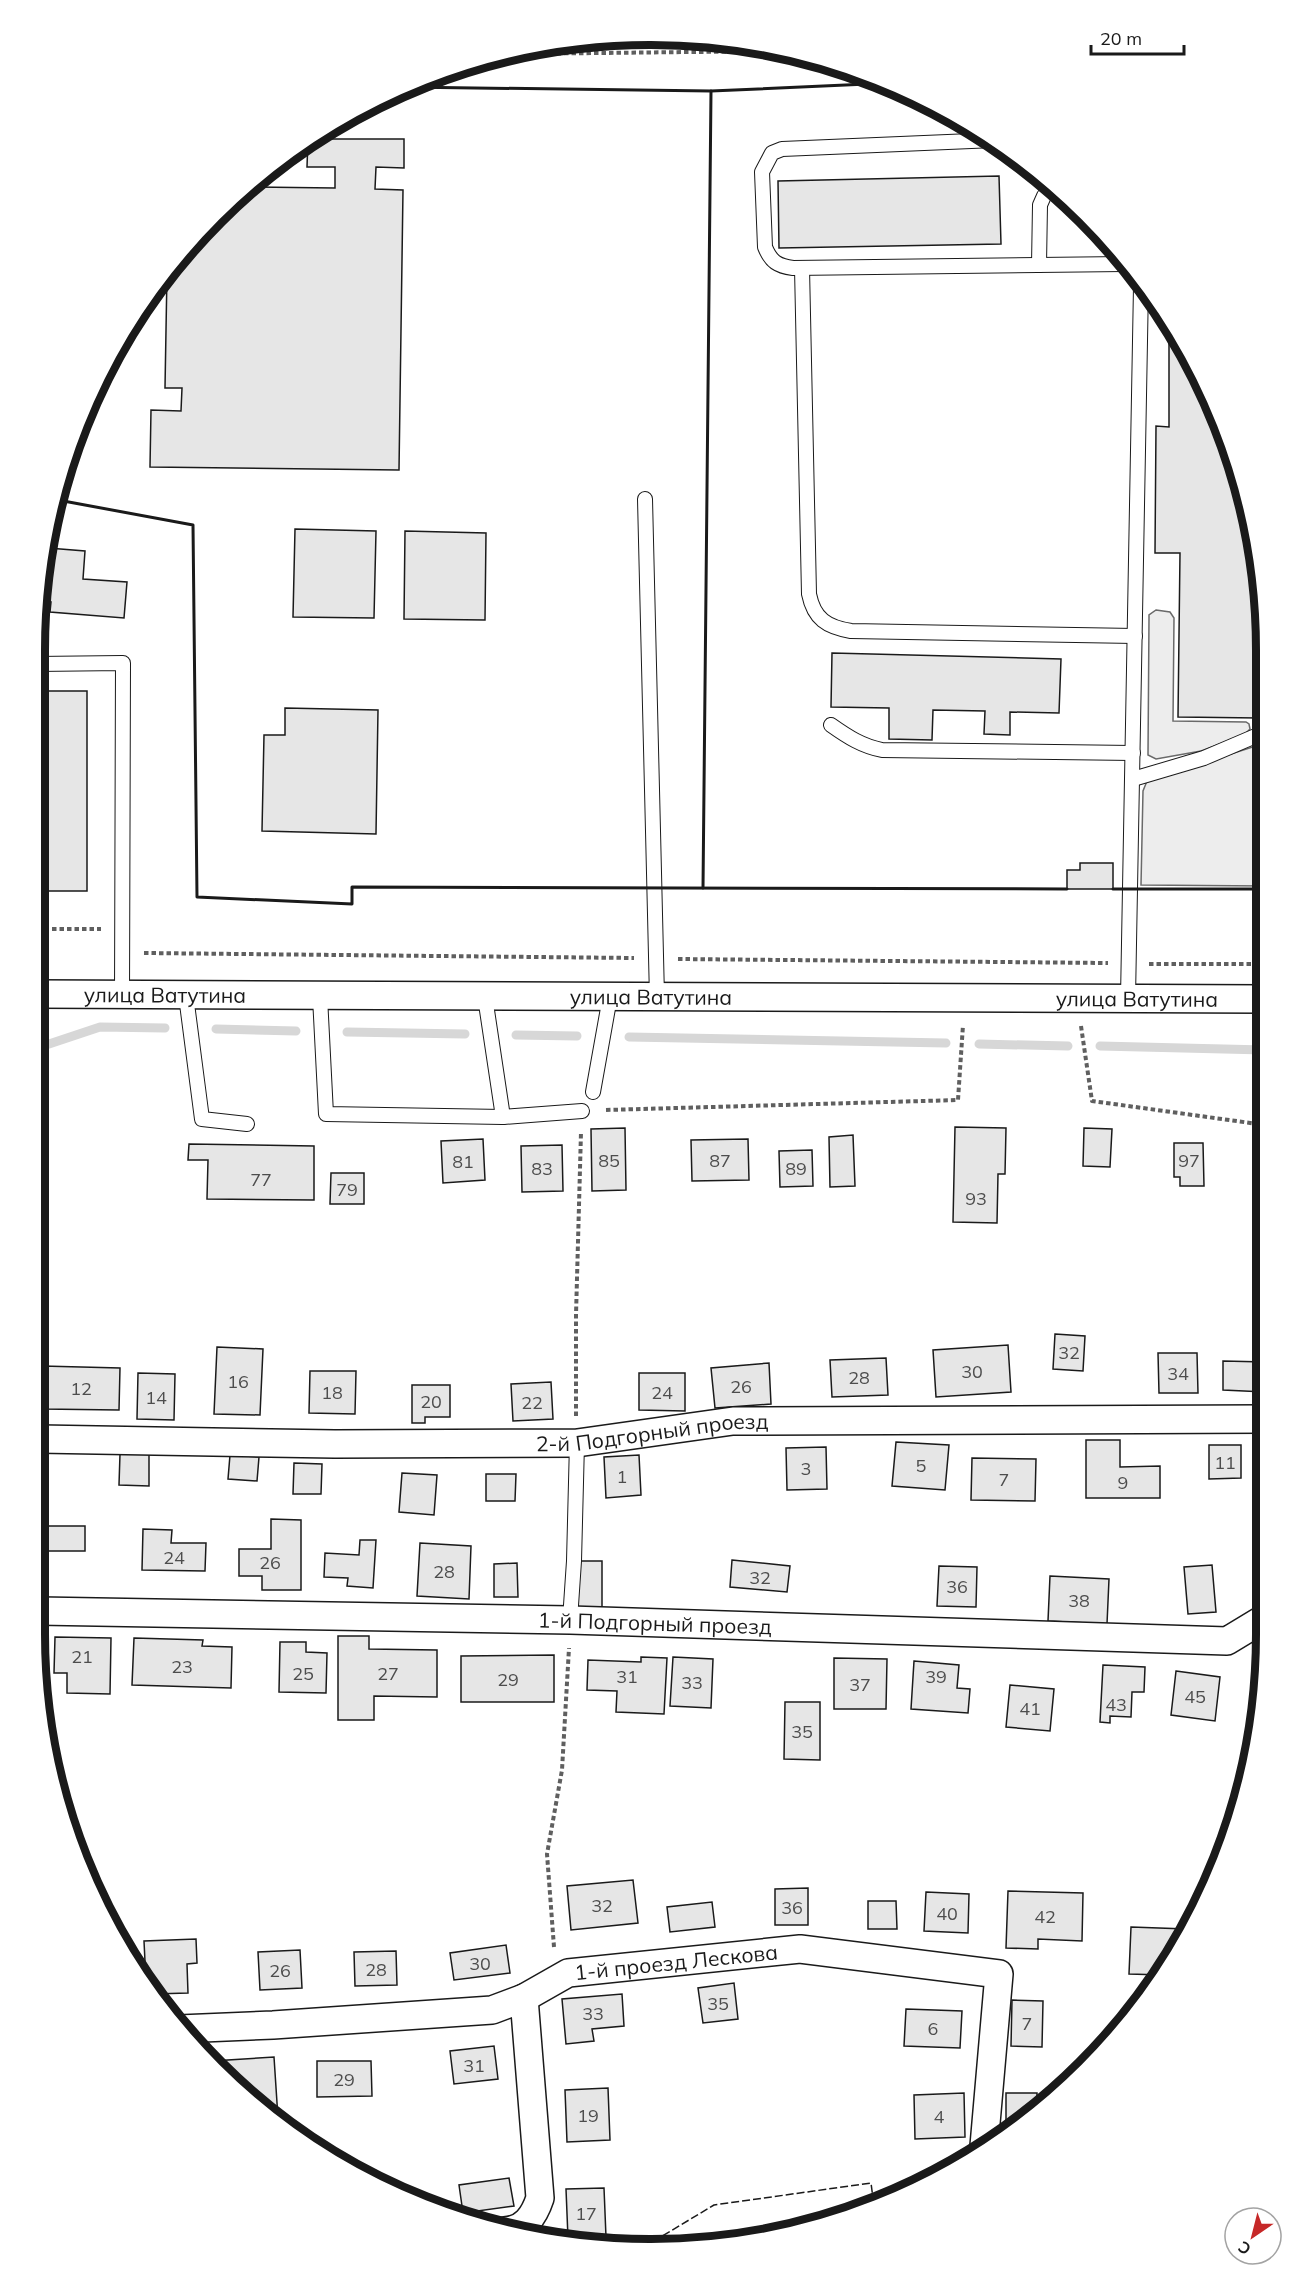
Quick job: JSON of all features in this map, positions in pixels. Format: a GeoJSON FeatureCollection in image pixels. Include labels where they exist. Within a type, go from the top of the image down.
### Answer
{"type":"FeatureCollection","features":[{"type":"Feature","properties":{"kind":"street","name":"улица Ватутина"},"geometry":{"type":"LineString","coordinates":[[45,994],[1256,999]]}},
{"type":"Feature","properties":{"kind":"street","name":"2-й Подгорный проезд"},"geometry":{"type":"LineString","coordinates":[[45,1439],[335,1444],[577,1443],[734,1421],[1256,1419]]}},
{"type":"Feature","properties":{"kind":"street","name":"1-й Подгорный проезд"},"geometry":{"type":"LineString","coordinates":[[45,1611],[570,1620],[1227,1641],[1256,1623]]}},
{"type":"Feature","properties":{"kind":"street","name":"1-й проезд Лескова"},"geometry":{"type":"LineString","coordinates":[[191,2028],[492,2010],[524,1998],[568,1973],[800,1949],[999,1974],[985,2138]]}},
{"type":"Feature","properties":{"kind":"street"},"geometry":{"type":"LineString","coordinates":[[523,2225],[536,2211],[540,2198],[524,1998]]}},
{"type":"Feature","properties":{"kind":"lane"},"geometry":{"type":"LineString","coordinates":[[977,141],[782,149],[772,153],[762,172],[765,247],[769,257],[779,266],[802,268],[1117,264]]}},
{"type":"Feature","properties":{"kind":"lane"},"geometry":{"type":"LineString","coordinates":[[1039,265],[1040,205],[1047,193]]}},
{"type":"Feature","properties":{"kind":"lane"},"geometry":{"type":"LineString","coordinates":[[802,268],[809,594],[812,609],[823,621],[836,628],[851,631],[1135,636]]}},
{"type":"Feature","properties":{"kind":"lane"},"geometry":{"type":"LineString","coordinates":[[1128,998],[1141,296]]}},
{"type":"Feature","properties":{"kind":"lane"},"geometry":{"type":"LineString","coordinates":[[645,498],[657,997]]}},
{"type":"Feature","properties":{"kind":"lane"},"geometry":{"type":"LineString","coordinates":[[45,664],[123,663],[122,996]]}},
{"type":"Feature","properties":{"kind":"lane"},"geometry":{"type":"LineString","coordinates":[[831,725],[867,747],[882,750],[1133,753]]}},
{"type":"Feature","properties":{"kind":"lane"},"geometry":{"type":"LineString","coordinates":[[1132,779],[1204,758],[1256,736]]}},
{"type":"Feature","properties":{"kind":"lane"},"geometry":{"type":"LineString","coordinates":[[186,996],[202,1119],[247,1124]]}},
{"type":"Feature","properties":{"kind":"lane"},"geometry":{"type":"LineString","coordinates":[[320,996],[326,1114],[503,1117],[582,1111]]}},
{"type":"Feature","properties":{"kind":"lane"},"geometry":{"type":"LineString","coordinates":[[485,997],[503,1117]]}},
{"type":"Feature","properties":{"kind":"lane"},"geometry":{"type":"LineString","coordinates":[[593,1092],[610,997]]}},
{"type":"Feature","properties":{"kind":"lane"},"geometry":{"type":"LineString","coordinates":[[570,1620],[577,1443]]}},
{"type":"Feature","properties":{"kind":"path"},"geometry":{"type":"LineString","coordinates":[[552,53],[738,52]]}},
{"type":"Feature","properties":{"kind":"path"},"geometry":{"type":"LineString","coordinates":[[45,929],[122,929]]}},
{"type":"Feature","properties":{"kind":"path"},"geometry":{"type":"LineString","coordinates":[[122,953],[1256,964]]}},
{"type":"Feature","properties":{"kind":"path"},"geometry":{"type":"LineString","coordinates":[[577,1443],[576,1315],[582,1111],[958,1100],[965,998]]}},
{"type":"Feature","properties":{"kind":"path"},"geometry":{"type":"LineString","coordinates":[[1077,998],[1092,1101],[1256,1124]]}},
{"type":"Feature","properties":{"kind":"path"},"geometry":{"type":"LineString","coordinates":[[551,1981],[555,1943],[547,1854],[562,1770],[570,1620]]}},
{"type":"Feature","properties":{"kind":"shaded area"},"geometry":{"type":"Polygon","coordinates":[[[1156,610],[1170,612],[1174,618],[1173,721],[1246,722],[1250,729],[1244,735],[1201,751],[1156,759],[1148,755],[1149,615],[1156,610]]]}},
{"type":"Feature","properties":{"kind":"shaded area"},"geometry":{"type":"Polygon","coordinates":[[[1256,746],[1256,886],[1141,885],[1143,791],[1147,781],[1256,746]]]}},
{"type":"Feature","properties":{"kind":"building"},"geometry":{"type":"Polygon","coordinates":[[[327,139],[404,139],[404,168],[376,167],[375,189],[403,190],[399,470],[150,467],[151,410],[181,411],[182,388],[165,388],[167,287],[222,222],[261,187],[335,188],[335,167],[307,167],[308,152],[327,139]]]}},
{"type":"Feature","properties":{"kind":"building"},"geometry":{"type":"Polygon","coordinates":[[[999,176],[1001,244],[779,248],[778,181],[999,176]]]}},
{"type":"Feature","properties":{"kind":"building"},"geometry":{"type":"Polygon","coordinates":[[[1169,338],[1194,383],[1210,419],[1224,456],[1244,532],[1255,611],[1256,718],[1178,717],[1180,553],[1155,553],[1156,426],[1169,427],[1169,338]]]}},
{"type":"Feature","properties":{"kind":"building"},"geometry":{"type":"Polygon","coordinates":[[[295,529],[376,531],[374,618],[293,617],[295,529]]]}},
{"type":"Feature","properties":{"kind":"building"},"geometry":{"type":"Polygon","coordinates":[[[405,531],[486,533],[485,620],[404,619],[405,531]]]}},
{"type":"Feature","properties":{"kind":"building"},"geometry":{"type":"Polygon","coordinates":[[[54,548],[85,551],[83,579],[127,582],[124,618],[50,612],[51,602],[47,602],[54,548]]]}},
{"type":"Feature","properties":{"kind":"building"},"geometry":{"type":"Polygon","coordinates":[[[832,653],[1061,659],[1059,713],[1010,712],[1010,735],[984,734],[985,711],[933,710],[932,740],[889,739],[889,708],[831,707],[832,653]]]}},
{"type":"Feature","properties":{"kind":"building"},"geometry":{"type":"Polygon","coordinates":[[[45,691],[87,691],[87,891],[45,891],[45,691]]]}},
{"type":"Feature","properties":{"kind":"building"},"geometry":{"type":"Polygon","coordinates":[[[285,708],[378,710],[376,834],[262,831],[264,735],[285,735],[285,708]]]}},
{"type":"Feature","properties":{"kind":"building"},"geometry":{"type":"Polygon","coordinates":[[[1080,863],[1113,863],[1113,889],[1067,889],[1067,870],[1080,870],[1080,863]]]}},
{"type":"Feature","properties":{"kind":"building"},"geometry":{"type":"Polygon","coordinates":[[[955,1127],[1006,1128],[1005,1174],[998,1174],[997,1223],[953,1222],[955,1127]]]}},
{"type":"Feature","properties":{"kind":"building"},"geometry":{"type":"Polygon","coordinates":[[[625,1128],[626,1190],[592,1191],[591,1129],[625,1128]]]}},
{"type":"Feature","properties":{"kind":"building"},"geometry":{"type":"Polygon","coordinates":[[[1084,1128],[1112,1129],[1110,1167],[1083,1166],[1084,1128]]]}},
{"type":"Feature","properties":{"kind":"building"},"geometry":{"type":"Polygon","coordinates":[[[853,1135],[855,1186],[830,1187],[829,1137],[853,1135]]]}},
{"type":"Feature","properties":{"kind":"building"},"geometry":{"type":"Polygon","coordinates":[[[483,1139],[485,1180],[443,1183],[441,1141],[483,1139]]]}},
{"type":"Feature","properties":{"kind":"building"},"geometry":{"type":"Polygon","coordinates":[[[748,1139],[749,1180],[692,1181],[691,1140],[748,1139]]]}},
{"type":"Feature","properties":{"kind":"building"},"geometry":{"type":"Polygon","coordinates":[[[1174,1143],[1203,1143],[1204,1186],[1180,1186],[1180,1177],[1174,1177],[1174,1143]]]}},
{"type":"Feature","properties":{"kind":"building"},"geometry":{"type":"Polygon","coordinates":[[[189,1144],[314,1146],[314,1200],[207,1199],[208,1160],[188,1160],[189,1144]]]}},
{"type":"Feature","properties":{"kind":"building"},"geometry":{"type":"Polygon","coordinates":[[[562,1145],[563,1191],[522,1192],[521,1146],[562,1145]]]}},
{"type":"Feature","properties":{"kind":"building"},"geometry":{"type":"Polygon","coordinates":[[[812,1150],[813,1186],[780,1187],[779,1151],[812,1150]]]}},
{"type":"Feature","properties":{"kind":"building"},"geometry":{"type":"Polygon","coordinates":[[[331,1173],[364,1173],[364,1204],[330,1204],[331,1173]]]}},
{"type":"Feature","properties":{"kind":"building"},"geometry":{"type":"Polygon","coordinates":[[[1255,1176],[1256,1204],[1253,1204],[1255,1176]]]}},
{"type":"Feature","properties":{"kind":"building"},"geometry":{"type":"Polygon","coordinates":[[[1055,1334],[1085,1336],[1083,1371],[1053,1369],[1055,1334]]]}},
{"type":"Feature","properties":{"kind":"building"},"geometry":{"type":"Polygon","coordinates":[[[1008,1345],[1011,1392],[936,1397],[933,1350],[1008,1345]]]}},
{"type":"Feature","properties":{"kind":"building"},"geometry":{"type":"Polygon","coordinates":[[[217,1347],[263,1349],[260,1415],[214,1414],[217,1347]]]}},
{"type":"Feature","properties":{"kind":"building"},"geometry":{"type":"Polygon","coordinates":[[[1158,1353],[1197,1353],[1198,1393],[1159,1393],[1158,1353]]]}},
{"type":"Feature","properties":{"kind":"building"},"geometry":{"type":"Polygon","coordinates":[[[886,1358],[888,1395],[832,1397],[830,1360],[886,1358]]]}},
{"type":"Feature","properties":{"kind":"building"},"geometry":{"type":"Polygon","coordinates":[[[1223,1361],[1256,1362],[1256,1392],[1223,1390],[1223,1361]]]}},
{"type":"Feature","properties":{"kind":"building"},"geometry":{"type":"Polygon","coordinates":[[[769,1363],[771,1404],[715,1408],[711,1368],[769,1363]]]}},
{"type":"Feature","properties":{"kind":"building"},"geometry":{"type":"Polygon","coordinates":[[[45,1366],[120,1368],[119,1410],[45,1409],[45,1366]]]}},
{"type":"Feature","properties":{"kind":"building"},"geometry":{"type":"Polygon","coordinates":[[[310,1371],[356,1371],[355,1414],[309,1413],[310,1371]]]}},
{"type":"Feature","properties":{"kind":"building"},"geometry":{"type":"Polygon","coordinates":[[[138,1373],[175,1374],[174,1420],[137,1419],[138,1373]]]}},
{"type":"Feature","properties":{"kind":"building"},"geometry":{"type":"Polygon","coordinates":[[[639,1373],[685,1373],[685,1411],[639,1410],[639,1373]]]}},
{"type":"Feature","properties":{"kind":"building"},"geometry":{"type":"Polygon","coordinates":[[[551,1382],[553,1419],[513,1421],[511,1384],[551,1382]]]}},
{"type":"Feature","properties":{"kind":"building"},"geometry":{"type":"Polygon","coordinates":[[[412,1385],[450,1385],[450,1417],[425,1417],[425,1423],[412,1423],[412,1385]]]}},
{"type":"Feature","properties":{"kind":"building"},"geometry":{"type":"Polygon","coordinates":[[[1086,1440],[1120,1440],[1120,1467],[1160,1466],[1160,1498],[1086,1498],[1086,1440]]]}},
{"type":"Feature","properties":{"kind":"building"},"geometry":{"type":"Polygon","coordinates":[[[896,1442],[949,1445],[945,1490],[892,1486],[896,1442]]]}},
{"type":"Feature","properties":{"kind":"building"},"geometry":{"type":"Polygon","coordinates":[[[1209,1445],[1241,1445],[1241,1478],[1209,1479],[1209,1445]]]}},
{"type":"Feature","properties":{"kind":"building"},"geometry":{"type":"Polygon","coordinates":[[[826,1447],[827,1489],[787,1490],[786,1448],[826,1447]]]}},
{"type":"Feature","properties":{"kind":"building"},"geometry":{"type":"Polygon","coordinates":[[[120,1454],[149,1454],[149,1486],[119,1485],[120,1454]]]}},
{"type":"Feature","properties":{"kind":"building"},"geometry":{"type":"Polygon","coordinates":[[[230,1455],[259,1457],[257,1481],[228,1479],[230,1455]]]}},
{"type":"Feature","properties":{"kind":"building"},"geometry":{"type":"Polygon","coordinates":[[[639,1455],[641,1495],[606,1498],[604,1457],[639,1455]]]}},
{"type":"Feature","properties":{"kind":"building"},"geometry":{"type":"Polygon","coordinates":[[[972,1458],[1036,1459],[1035,1501],[971,1500],[972,1458]]]}},
{"type":"Feature","properties":{"kind":"building"},"geometry":{"type":"Polygon","coordinates":[[[294,1463],[322,1464],[321,1494],[293,1494],[294,1463]]]}},
{"type":"Feature","properties":{"kind":"building"},"geometry":{"type":"Polygon","coordinates":[[[402,1473],[437,1475],[434,1515],[399,1512],[402,1473]]]}},
{"type":"Feature","properties":{"kind":"building"},"geometry":{"type":"Polygon","coordinates":[[[486,1474],[516,1474],[515,1501],[486,1501],[486,1474]]]}},
{"type":"Feature","properties":{"kind":"building"},"geometry":{"type":"Polygon","coordinates":[[[271,1519],[301,1520],[301,1590],[262,1590],[262,1576],[239,1576],[239,1549],[271,1549],[271,1519]]]}},
{"type":"Feature","properties":{"kind":"building"},"geometry":{"type":"Polygon","coordinates":[[[45,1526],[85,1526],[85,1551],[45,1551],[45,1526]]]}},
{"type":"Feature","properties":{"kind":"building"},"geometry":{"type":"Polygon","coordinates":[[[143,1529],[172,1530],[171,1543],[206,1543],[205,1571],[142,1570],[143,1529]]]}},
{"type":"Feature","properties":{"kind":"building"},"geometry":{"type":"Polygon","coordinates":[[[360,1540],[376,1540],[373,1588],[347,1586],[348,1578],[324,1577],[325,1553],[359,1555],[360,1540]]]}},
{"type":"Feature","properties":{"kind":"building"},"geometry":{"type":"Polygon","coordinates":[[[420,1543],[471,1546],[469,1599],[417,1596],[420,1543]]]}},
{"type":"Feature","properties":{"kind":"building"},"geometry":{"type":"Polygon","coordinates":[[[732,1560],[790,1566],[787,1592],[730,1587],[732,1560]]]}},
{"type":"Feature","properties":{"kind":"building"},"geometry":{"type":"Polygon","coordinates":[[[574,1561],[602,1561],[602,1608],[575,1607],[574,1561]]]}},
{"type":"Feature","properties":{"kind":"building"},"geometry":{"type":"Polygon","coordinates":[[[517,1563],[518,1597],[494,1597],[494,1564],[517,1563]]]}},
{"type":"Feature","properties":{"kind":"building"},"geometry":{"type":"Polygon","coordinates":[[[1212,1565],[1216,1612],[1188,1614],[1184,1567],[1212,1565]]]}},
{"type":"Feature","properties":{"kind":"building"},"geometry":{"type":"Polygon","coordinates":[[[939,1566],[977,1567],[976,1607],[937,1606],[939,1566]]]}},
{"type":"Feature","properties":{"kind":"building"},"geometry":{"type":"Polygon","coordinates":[[[1050,1576],[1109,1579],[1107,1624],[1048,1621],[1050,1576]]]}},
{"type":"Feature","properties":{"kind":"building"},"geometry":{"type":"Polygon","coordinates":[[[338,1636],[369,1636],[369,1649],[437,1650],[437,1697],[374,1696],[374,1720],[338,1720],[338,1636]]]}},
{"type":"Feature","properties":{"kind":"building"},"geometry":{"type":"Polygon","coordinates":[[[55,1637],[111,1638],[110,1694],[67,1693],[67,1673],[54,1673],[55,1637]]]}},
{"type":"Feature","properties":{"kind":"building"},"geometry":{"type":"Polygon","coordinates":[[[134,1638],[203,1640],[202,1646],[232,1647],[231,1688],[132,1685],[134,1638]]]}},
{"type":"Feature","properties":{"kind":"building"},"geometry":{"type":"Polygon","coordinates":[[[280,1642],[306,1642],[306,1652],[327,1653],[326,1693],[279,1692],[280,1642]]]}},
{"type":"Feature","properties":{"kind":"building"},"geometry":{"type":"Polygon","coordinates":[[[554,1655],[554,1702],[461,1702],[461,1656],[554,1655]]]}},
{"type":"Feature","properties":{"kind":"building"},"geometry":{"type":"Polygon","coordinates":[[[641,1657],[667,1658],[664,1714],[616,1712],[617,1691],[587,1690],[588,1660],[641,1662],[641,1657]]]}},
{"type":"Feature","properties":{"kind":"building"},"geometry":{"type":"Polygon","coordinates":[[[673,1657],[713,1659],[711,1708],[670,1706],[673,1657]]]}},
{"type":"Feature","properties":{"kind":"building"},"geometry":{"type":"Polygon","coordinates":[[[834,1658],[887,1659],[886,1709],[834,1709],[834,1658]]]}},
{"type":"Feature","properties":{"kind":"building"},"geometry":{"type":"Polygon","coordinates":[[[914,1661],[959,1665],[957,1688],[970,1689],[968,1713],[911,1709],[914,1661]]]}},
{"type":"Feature","properties":{"kind":"building"},"geometry":{"type":"Polygon","coordinates":[[[1103,1665],[1145,1667],[1144,1692],[1132,1692],[1131,1717],[1110,1716],[1110,1723],[1100,1722],[1103,1665]]]}},
{"type":"Feature","properties":{"kind":"building"},"geometry":{"type":"Polygon","coordinates":[[[1176,1671],[1220,1677],[1215,1721],[1171,1715],[1176,1671]]]}},
{"type":"Feature","properties":{"kind":"building"},"geometry":{"type":"Polygon","coordinates":[[[1010,1685],[1054,1689],[1050,1731],[1006,1727],[1010,1685]]]}},
{"type":"Feature","properties":{"kind":"building"},"geometry":{"type":"Polygon","coordinates":[[[785,1702],[820,1702],[820,1760],[784,1759],[785,1702]]]}},
{"type":"Feature","properties":{"kind":"building"},"geometry":{"type":"Polygon","coordinates":[[[633,1880],[638,1923],[571,1930],[567,1886],[633,1880]]]}},
{"type":"Feature","properties":{"kind":"building"},"geometry":{"type":"Polygon","coordinates":[[[808,1888],[808,1925],[775,1925],[775,1889],[808,1888]]]}},
{"type":"Feature","properties":{"kind":"building"},"geometry":{"type":"Polygon","coordinates":[[[1008,1891],[1083,1893],[1082,1941],[1038,1939],[1038,1949],[1006,1948],[1008,1891]]]}},
{"type":"Feature","properties":{"kind":"building"},"geometry":{"type":"Polygon","coordinates":[[[926,1892],[969,1894],[968,1933],[924,1931],[926,1892]]]}},
{"type":"Feature","properties":{"kind":"building"},"geometry":{"type":"Polygon","coordinates":[[[868,1901],[896,1901],[897,1929],[868,1929],[868,1901]]]}},
{"type":"Feature","properties":{"kind":"building"},"geometry":{"type":"Polygon","coordinates":[[[712,1902],[715,1927],[670,1932],[667,1907],[712,1902]]]}},
{"type":"Feature","properties":{"kind":"building"},"geometry":{"type":"Polygon","coordinates":[[[1131,1927],[1179,1929],[1151,1975],[1129,1974],[1131,1927]]]}},
{"type":"Feature","properties":{"kind":"building"},"geometry":{"type":"Polygon","coordinates":[[[196,1939],[197,1963],[187,1964],[188,1993],[164,1994],[145,1967],[144,1941],[196,1939]]]}},
{"type":"Feature","properties":{"kind":"building"},"geometry":{"type":"Polygon","coordinates":[[[506,1945],[510,1973],[454,1980],[450,1953],[506,1945]]]}},
{"type":"Feature","properties":{"kind":"building"},"geometry":{"type":"Polygon","coordinates":[[[300,1950],[302,1988],[260,1990],[258,1952],[300,1950]]]}},
{"type":"Feature","properties":{"kind":"building"},"geometry":{"type":"Polygon","coordinates":[[[396,1951],[397,1985],[355,1986],[354,1952],[396,1951]]]}},
{"type":"Feature","properties":{"kind":"building"},"geometry":{"type":"Polygon","coordinates":[[[734,1983],[738,2019],[703,2023],[698,1988],[734,1983]]]}},
{"type":"Feature","properties":{"kind":"building"},"geometry":{"type":"Polygon","coordinates":[[[622,1994],[624,2026],[592,2029],[594,2041],[566,2044],[562,1999],[622,1994]]]}},
{"type":"Feature","properties":{"kind":"building"},"geometry":{"type":"Polygon","coordinates":[[[1012,2000],[1043,2001],[1042,2047],[1011,2046],[1012,2000]]]}},
{"type":"Feature","properties":{"kind":"building"},"geometry":{"type":"Polygon","coordinates":[[[906,2009],[962,2011],[960,2048],[904,2046],[906,2009]]]}},
{"type":"Feature","properties":{"kind":"building"},"geometry":{"type":"Polygon","coordinates":[[[494,2046],[498,2079],[454,2084],[450,2051],[494,2046]]]}},
{"type":"Feature","properties":{"kind":"building"},"geometry":{"type":"Polygon","coordinates":[[[274,2057],[277,2110],[251,2089],[221,2060],[274,2057]]]}},
{"type":"Feature","properties":{"kind":"building"},"geometry":{"type":"Polygon","coordinates":[[[317,2061],[371,2061],[372,2096],[317,2097],[317,2061]]]}},
{"type":"Feature","properties":{"kind":"building"},"geometry":{"type":"Polygon","coordinates":[[[608,2088],[610,2140],[567,2142],[565,2090],[608,2088]]]}},
{"type":"Feature","properties":{"kind":"building"},"geometry":{"type":"Polygon","coordinates":[[[964,2093],[965,2137],[915,2139],[914,2095],[964,2093]]]}},
{"type":"Feature","properties":{"kind":"building"},"geometry":{"type":"Polygon","coordinates":[[[1006,2093],[1037,2093],[1037,2099],[1006,2123],[1006,2093]]]}},
{"type":"Feature","properties":{"kind":"building"},"geometry":{"type":"Polygon","coordinates":[[[509,2178],[514,2206],[472,2212],[462,2209],[459,2185],[509,2178]]]}},
{"type":"Feature","properties":{"kind":"building"},"geometry":{"type":"Polygon","coordinates":[[[604,2188],[606,2237],[568,2233],[566,2189],[604,2188]]]}},
{"type":"Feature","properties":{"kind":"waterway"},"geometry":{"type":"LineString","coordinates":[[45,1045],[100,1027],[165,1028]]}},
{"type":"Feature","properties":{"kind":"waterway"},"geometry":{"type":"LineString","coordinates":[[216,1029],[296,1031]]}},
{"type":"Feature","properties":{"kind":"waterway"},"geometry":{"type":"LineString","coordinates":[[347,1032],[465,1034]]}},
{"type":"Feature","properties":{"kind":"waterway"},"geometry":{"type":"LineString","coordinates":[[516,1035],[577,1036]]}},
{"type":"Feature","properties":{"kind":"waterway"},"geometry":{"type":"LineString","coordinates":[[629,1037],[946,1043]]}},
{"type":"Feature","properties":{"kind":"waterway"},"geometry":{"type":"LineString","coordinates":[[979,1044],[1068,1046]]}},
{"type":"Feature","properties":{"kind":"waterway"},"geometry":{"type":"LineString","coordinates":[[1100,1046],[1256,1050]]}},
{"type":"Feature","properties":{"kind":"fence"},"geometry":{"type":"LineString","coordinates":[[658,2239],[714,2205],[871,2183],[873,2196]]}},
{"type":"Feature","properties":{"kind":"wall"},"geometry":{"type":"LineString","coordinates":[[711,91],[864,84]]}},
{"type":"Feature","properties":{"kind":"wall"},"geometry":{"type":"LineString","coordinates":[[429,87],[711,91],[703,888]]}},
{"type":"Feature","properties":{"kind":"wall"},"geometry":{"type":"LineString","coordinates":[[64,501],[193,525],[197,897],[352,904],[352,887],[1067,889]]}},
{"type":"Feature","properties":{"kind":"wall"},"geometry":{"type":"LineString","coordinates":[[1113,889],[1256,889]]}}]}
